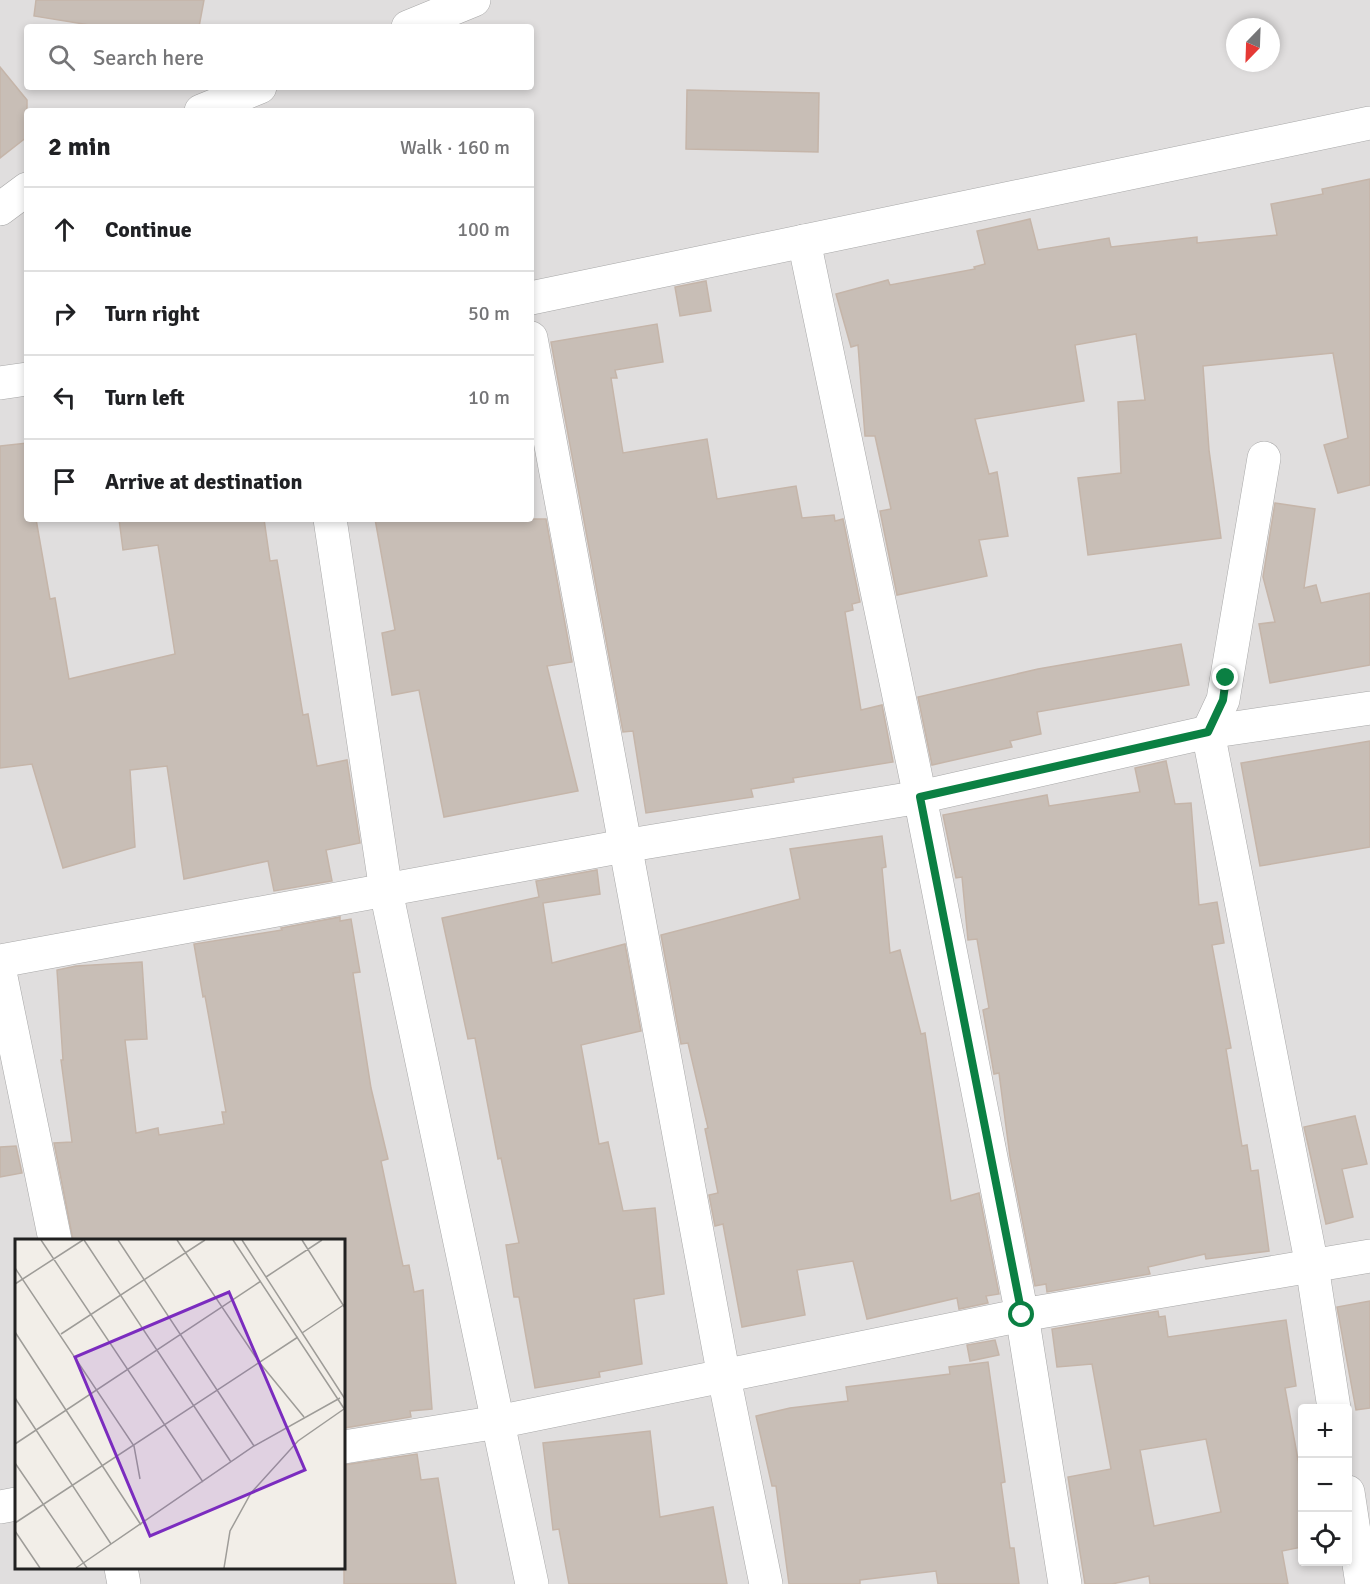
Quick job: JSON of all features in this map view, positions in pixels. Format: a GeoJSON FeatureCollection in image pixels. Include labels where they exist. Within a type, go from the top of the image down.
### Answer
{"type":"FeatureCollection","features":[{"type":"Feature","properties":{"kind":"street"},"geometry":{"type":"LineString","coordinates":[[415,24],[474,0]]}},
{"type":"Feature","properties":{"kind":"street"},"geometry":{"type":"LineString","coordinates":[[208,108],[253,90]]}},
{"type":"Feature","properties":{"kind":"street"},"geometry":{"type":"LineString","coordinates":[[534,297],[1370,123]]}},
{"type":"Feature","properties":{"kind":"street"},"geometry":{"type":"LineString","coordinates":[[0,209],[24,191]]}},
{"type":"Feature","properties":{"kind":"street"},"geometry":{"type":"LineString","coordinates":[[804,241],[920,797],[1022,1315],[1065,1584]]}},
{"type":"Feature","properties":{"kind":"street"},"geometry":{"type":"LineString","coordinates":[[534,354],[724,1377],[766,1584]]}},
{"type":"Feature","properties":{"kind":"street"},"geometry":{"type":"LineString","coordinates":[[0,383],[24,379]]}},
{"type":"Feature","properties":{"kind":"street"},"geometry":{"type":"LineString","coordinates":[[1264,458],[1223,700],[1208,732],[1312,1266],[1333,1404]]}},
{"type":"Feature","properties":{"kind":"street"},"geometry":{"type":"LineString","coordinates":[[330,522],[386,891],[532,1584]]}},
{"type":"Feature","properties":{"kind":"street"},"geometry":{"type":"LineString","coordinates":[[0,961],[624,846],[920,797],[1208,732],[1370,708]]}},
{"type":"Feature","properties":{"kind":"street"},"geometry":{"type":"LineString","coordinates":[[0,972],[55,1239]]}},
{"type":"Feature","properties":{"kind":"street"},"geometry":{"type":"LineString","coordinates":[[345,1447],[498,1422],[1022,1315],[1370,1256]]}},
{"type":"Feature","properties":{"kind":"street"},"geometry":{"type":"LineString","coordinates":[[0,1507],[15,1504]]}},
{"type":"Feature","properties":{"kind":"street"},"geometry":{"type":"LineString","coordinates":[[1350,1512],[1362,1584]]}},
{"type":"Feature","properties":{"kind":"street"},"geometry":{"type":"LineString","coordinates":[[121,1569],[124,1584]]}},
{"type":"Feature","properties":{"kind":"shaded area"},"geometry":{"type":"Polygon","coordinates":[[[0,0],[1370,0],[1370,1584],[0,1584],[0,0]]]}},
{"type":"Feature","properties":{"kind":"building"},"geometry":{"type":"Polygon","coordinates":[[[36,0],[204,0],[200,24],[83,24],[34,16],[36,0]]]}},
{"type":"Feature","properties":{"kind":"building"},"geometry":{"type":"Polygon","coordinates":[[[0,67],[27,100],[27,108],[24,108],[24,139],[0,158],[0,67]]]}},
{"type":"Feature","properties":{"kind":"building"},"geometry":{"type":"Polygon","coordinates":[[[687,90],[819,93],[818,152],[686,149],[687,90]]]}},
{"type":"Feature","properties":{"kind":"building"},"geometry":{"type":"Polygon","coordinates":[[[1370,179],[1370,485],[1338,493],[1324,445],[1348,438],[1333,353],[1203,366],[1209,450],[1221,538],[1088,555],[1078,478],[1121,473],[1118,402],[1145,400],[1136,334],[1075,345],[1084,401],[975,419],[989,474],[997,472],[1008,536],[979,540],[987,576],[897,595],[880,511],[891,509],[875,436],[865,436],[858,345],[851,347],[836,294],[888,280],[890,285],[975,269],[974,267],[985,264],[977,231],[1030,219],[1038,250],[1109,238],[1111,247],[1197,237],[1197,243],[1277,235],[1271,204],[1323,194],[1322,189],[1370,179]]]}},
{"type":"Feature","properties":{"kind":"building"},"geometry":{"type":"Polygon","coordinates":[[[706,281],[711,311],[680,316],[675,287],[706,281]]]}},
{"type":"Feature","properties":{"kind":"building"},"geometry":{"type":"Polygon","coordinates":[[[657,324],[663,362],[615,370],[617,378],[611,378],[623,453],[707,439],[717,499],[796,486],[802,518],[834,515],[835,521],[843,519],[860,602],[852,604],[853,610],[845,612],[861,710],[882,705],[893,762],[793,778],[794,782],[751,789],[753,797],[646,813],[633,731],[623,732],[551,342],[657,324]]]}},
{"type":"Feature","properties":{"kind":"building"},"geometry":{"type":"Polygon","coordinates":[[[24,443],[24,522],[37,522],[50,599],[55,598],[69,679],[175,654],[158,545],[123,550],[119,522],[264,522],[270,561],[277,560],[303,715],[308,714],[317,766],[347,760],[360,843],[326,850],[332,881],[274,891],[268,861],[184,879],[167,766],[130,770],[135,847],[63,868],[32,764],[0,768],[0,446],[24,443]]]}},
{"type":"Feature","properties":{"kind":"building"},"geometry":{"type":"Polygon","coordinates":[[[1275,503],[1315,509],[1304,588],[1316,585],[1321,603],[1370,593],[1370,665],[1270,683],[1259,624],[1275,622],[1263,577],[1275,503]]]}},
{"type":"Feature","properties":{"kind":"building"},"geometry":{"type":"Polygon","coordinates":[[[534,519],[546,519],[572,662],[547,666],[578,791],[444,817],[419,690],[392,695],[382,633],[395,630],[376,522],[534,522],[534,519]]]}},
{"type":"Feature","properties":{"kind":"building"},"geometry":{"type":"Polygon","coordinates":[[[1181,644],[1189,685],[1037,712],[1041,734],[1010,741],[1012,747],[932,765],[918,697],[1038,669],[1181,644]]]}},
{"type":"Feature","properties":{"kind":"building"},"geometry":{"type":"Polygon","coordinates":[[[1370,741],[1370,847],[1260,866],[1241,763],[1370,741]]]}},
{"type":"Feature","properties":{"kind":"building"},"geometry":{"type":"Polygon","coordinates":[[[1166,761],[1175,804],[1191,803],[1199,905],[1217,902],[1224,943],[1212,945],[1231,1048],[1226,1049],[1242,1146],[1247,1145],[1251,1171],[1258,1170],[1269,1251],[1206,1259],[1205,1254],[1148,1267],[1150,1274],[1047,1292],[1046,1284],[1035,1286],[1010,1157],[999,1073],[994,1074],[983,1010],[989,1008],[977,939],[968,940],[962,877],[956,878],[943,815],[1047,795],[1049,806],[1140,792],[1135,768],[1166,761]]]}},
{"type":"Feature","properties":{"kind":"building"},"geometry":{"type":"Polygon","coordinates":[[[882,836],[886,867],[882,868],[890,953],[900,950],[921,1034],[925,1033],[951,1201],[979,1193],[999,1294],[986,1296],[988,1303],[959,1309],[957,1298],[867,1319],[853,1261],[797,1270],[805,1315],[742,1327],[723,1224],[715,1226],[709,1195],[718,1193],[705,1129],[708,1128],[688,1043],[681,1044],[661,935],[800,899],[790,849],[882,836]]]}},
{"type":"Feature","properties":{"kind":"building"},"geometry":{"type":"Polygon","coordinates":[[[597,870],[600,894],[543,903],[552,963],[625,944],[641,1031],[581,1045],[599,1144],[608,1142],[623,1211],[655,1208],[664,1294],[634,1299],[642,1364],[599,1372],[600,1377],[535,1388],[519,1297],[514,1297],[506,1245],[519,1243],[501,1158],[498,1159],[475,1038],[468,1039],[442,918],[539,897],[536,881],[597,870]]]}},
{"type":"Feature","properties":{"kind":"building"},"geometry":{"type":"Polygon","coordinates":[[[340,917],[340,921],[351,919],[360,972],[353,973],[371,1088],[388,1159],[381,1161],[403,1266],[409,1265],[414,1292],[423,1290],[432,1409],[410,1411],[411,1417],[345,1428],[345,1239],[73,1239],[54,1143],[72,1142],[61,1060],[63,1060],[57,970],[76,966],[142,962],[147,1039],[125,1040],[136,1133],[158,1128],[159,1135],[224,1124],[222,1112],[226,1112],[194,944],[282,930],[281,928],[340,917]]]}},
{"type":"Feature","properties":{"kind":"building"},"geometry":{"type":"Polygon","coordinates":[[[1355,1116],[1367,1164],[1342,1169],[1353,1217],[1326,1224],[1304,1127],[1355,1116]]]}},
{"type":"Feature","properties":{"kind":"building"},"geometry":{"type":"Polygon","coordinates":[[[16,1146],[22,1173],[0,1177],[0,1147],[16,1146]]]}},
{"type":"Feature","properties":{"kind":"building"},"geometry":{"type":"Polygon","coordinates":[[[1370,1301],[1370,1408],[1356,1410],[1337,1307],[1370,1301]]]}},
{"type":"Feature","properties":{"kind":"building"},"geometry":{"type":"Polygon","coordinates":[[[1158,1311],[1159,1317],[1165,1316],[1168,1337],[1286,1320],[1296,1386],[1285,1388],[1298,1460],[1298,1548],[1282,1551],[1288,1584],[1150,1584],[1149,1576],[1112,1584],[1085,1584],[1068,1477],[1111,1469],[1092,1364],[1057,1367],[1052,1329],[1158,1311]],[[1206,1439],[1140,1450],[1154,1526],[1221,1512],[1206,1439]]]}},
{"type":"Feature","properties":{"kind":"building"},"geometry":{"type":"Polygon","coordinates":[[[995,1340],[999,1355],[970,1361],[967,1345],[995,1340]]]}},
{"type":"Feature","properties":{"kind":"building"},"geometry":{"type":"Polygon","coordinates":[[[988,1362],[1005,1482],[1001,1483],[1010,1548],[1014,1548],[1019,1584],[938,1584],[936,1571],[860,1580],[860,1584],[789,1584],[776,1486],[772,1486],[756,1416],[790,1408],[848,1401],[846,1387],[950,1374],[949,1367],[988,1362]]]}},
{"type":"Feature","properties":{"kind":"building"},"geometry":{"type":"Polygon","coordinates":[[[650,1431],[660,1517],[713,1507],[727,1584],[569,1584],[559,1529],[553,1530],[543,1443],[650,1431]]]}},
{"type":"Feature","properties":{"kind":"building"},"geometry":{"type":"Polygon","coordinates":[[[417,1454],[421,1480],[438,1478],[456,1584],[344,1584],[345,1465],[417,1454]]]}},
{"type":"Feature","properties":{"kind":"route"},"geometry":{"type":"LineString","coordinates":[[1022,1315],[920,797],[1208,732],[1223,700],[1226,678]]}}]}
